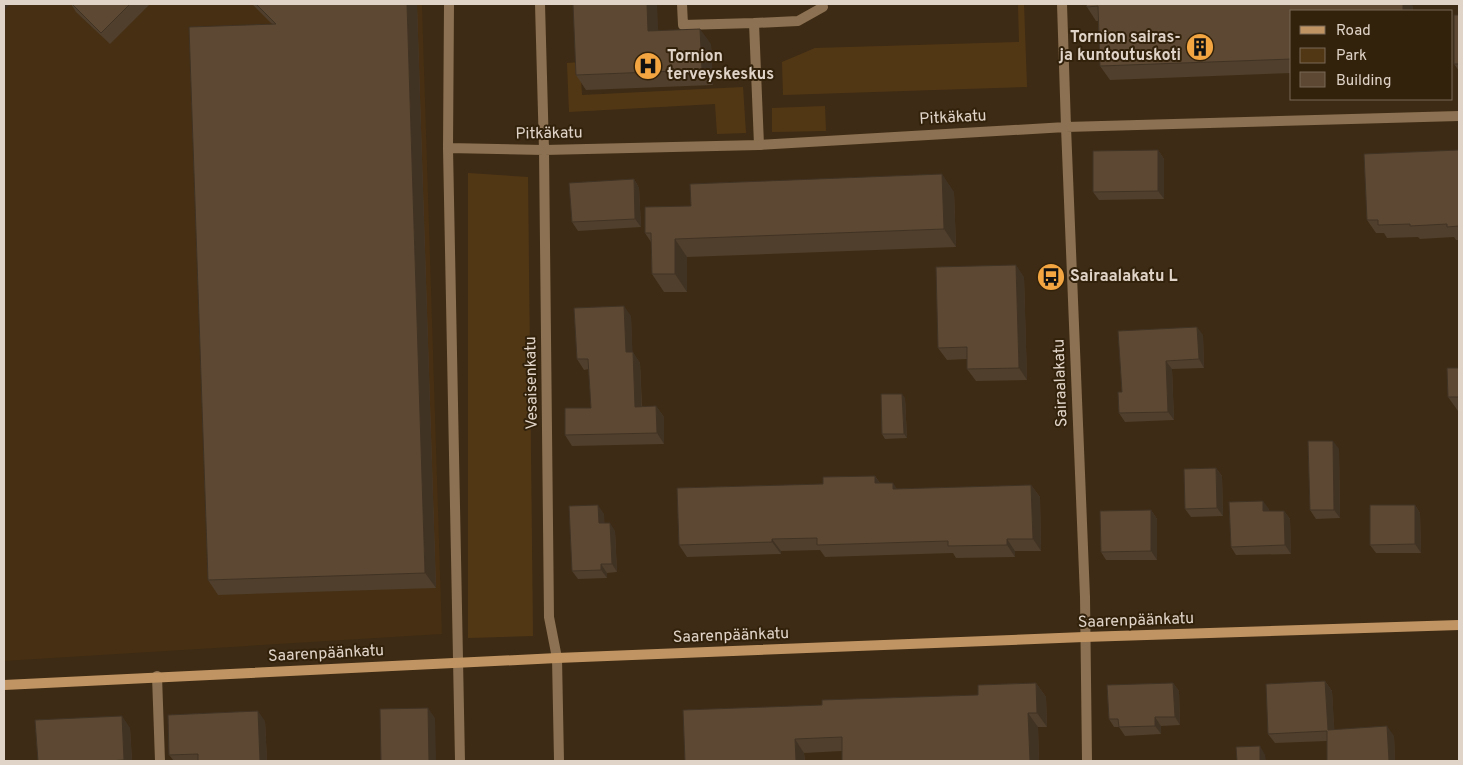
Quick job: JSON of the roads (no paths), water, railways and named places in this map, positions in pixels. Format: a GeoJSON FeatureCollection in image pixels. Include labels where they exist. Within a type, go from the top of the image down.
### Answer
{"type":"FeatureCollection","features":[{"type":"Feature","properties":{"kind":"street"},"geometry":{"type":"LineString","coordinates":[[449,4],[448,148],[460,761]]}},
{"type":"Feature","properties":{"kind":"street","name":"Vesaisenkatu"},"geometry":{"type":"LineString","coordinates":[[540,4],[544,150],[549,618],[558,658],[560,761]]}},
{"type":"Feature","properties":{"kind":"street"},"geometry":{"type":"LineString","coordinates":[[682,4],[682,25],[798,21],[823,6]]}},
{"type":"Feature","properties":{"kind":"street","name":"Sairaalakatu"},"geometry":{"type":"LineString","coordinates":[[1062,4],[1085,597],[1087,761]]}},
{"type":"Feature","properties":{"kind":"street"},"geometry":{"type":"LineString","coordinates":[[754,23],[759,145]]}},
{"type":"Feature","properties":{"kind":"street","name":"Pitkäkatu"},"geometry":{"type":"LineString","coordinates":[[448,148],[544,150],[759,145],[1066,127],[1459,116]]}},
{"type":"Feature","properties":{"kind":"street","name":"Saarenpäänkatu"},"geometry":{"type":"LineString","coordinates":[[4,685],[157,676],[558,658],[1084,637],[1459,625]]}},
{"type":"Feature","properties":{"kind":"street"},"geometry":{"type":"LineString","coordinates":[[157,676],[160,761]]}},
{"type":"Feature","properties":{"kind":"place","name":"Tornion sairas- ja kuntoutuskoti"},"geometry":{"type":"Point","coordinates":[1200,47]}},
{"type":"Feature","properties":{"kind":"place","name":"Tornion terveyskeskus"},"geometry":{"type":"Point","coordinates":[648,66]}},
{"type":"Feature","properties":{"kind":"place","name":"Sairaalakatu L"},"geometry":{"type":"Point","coordinates":[1051,277]}}]}
